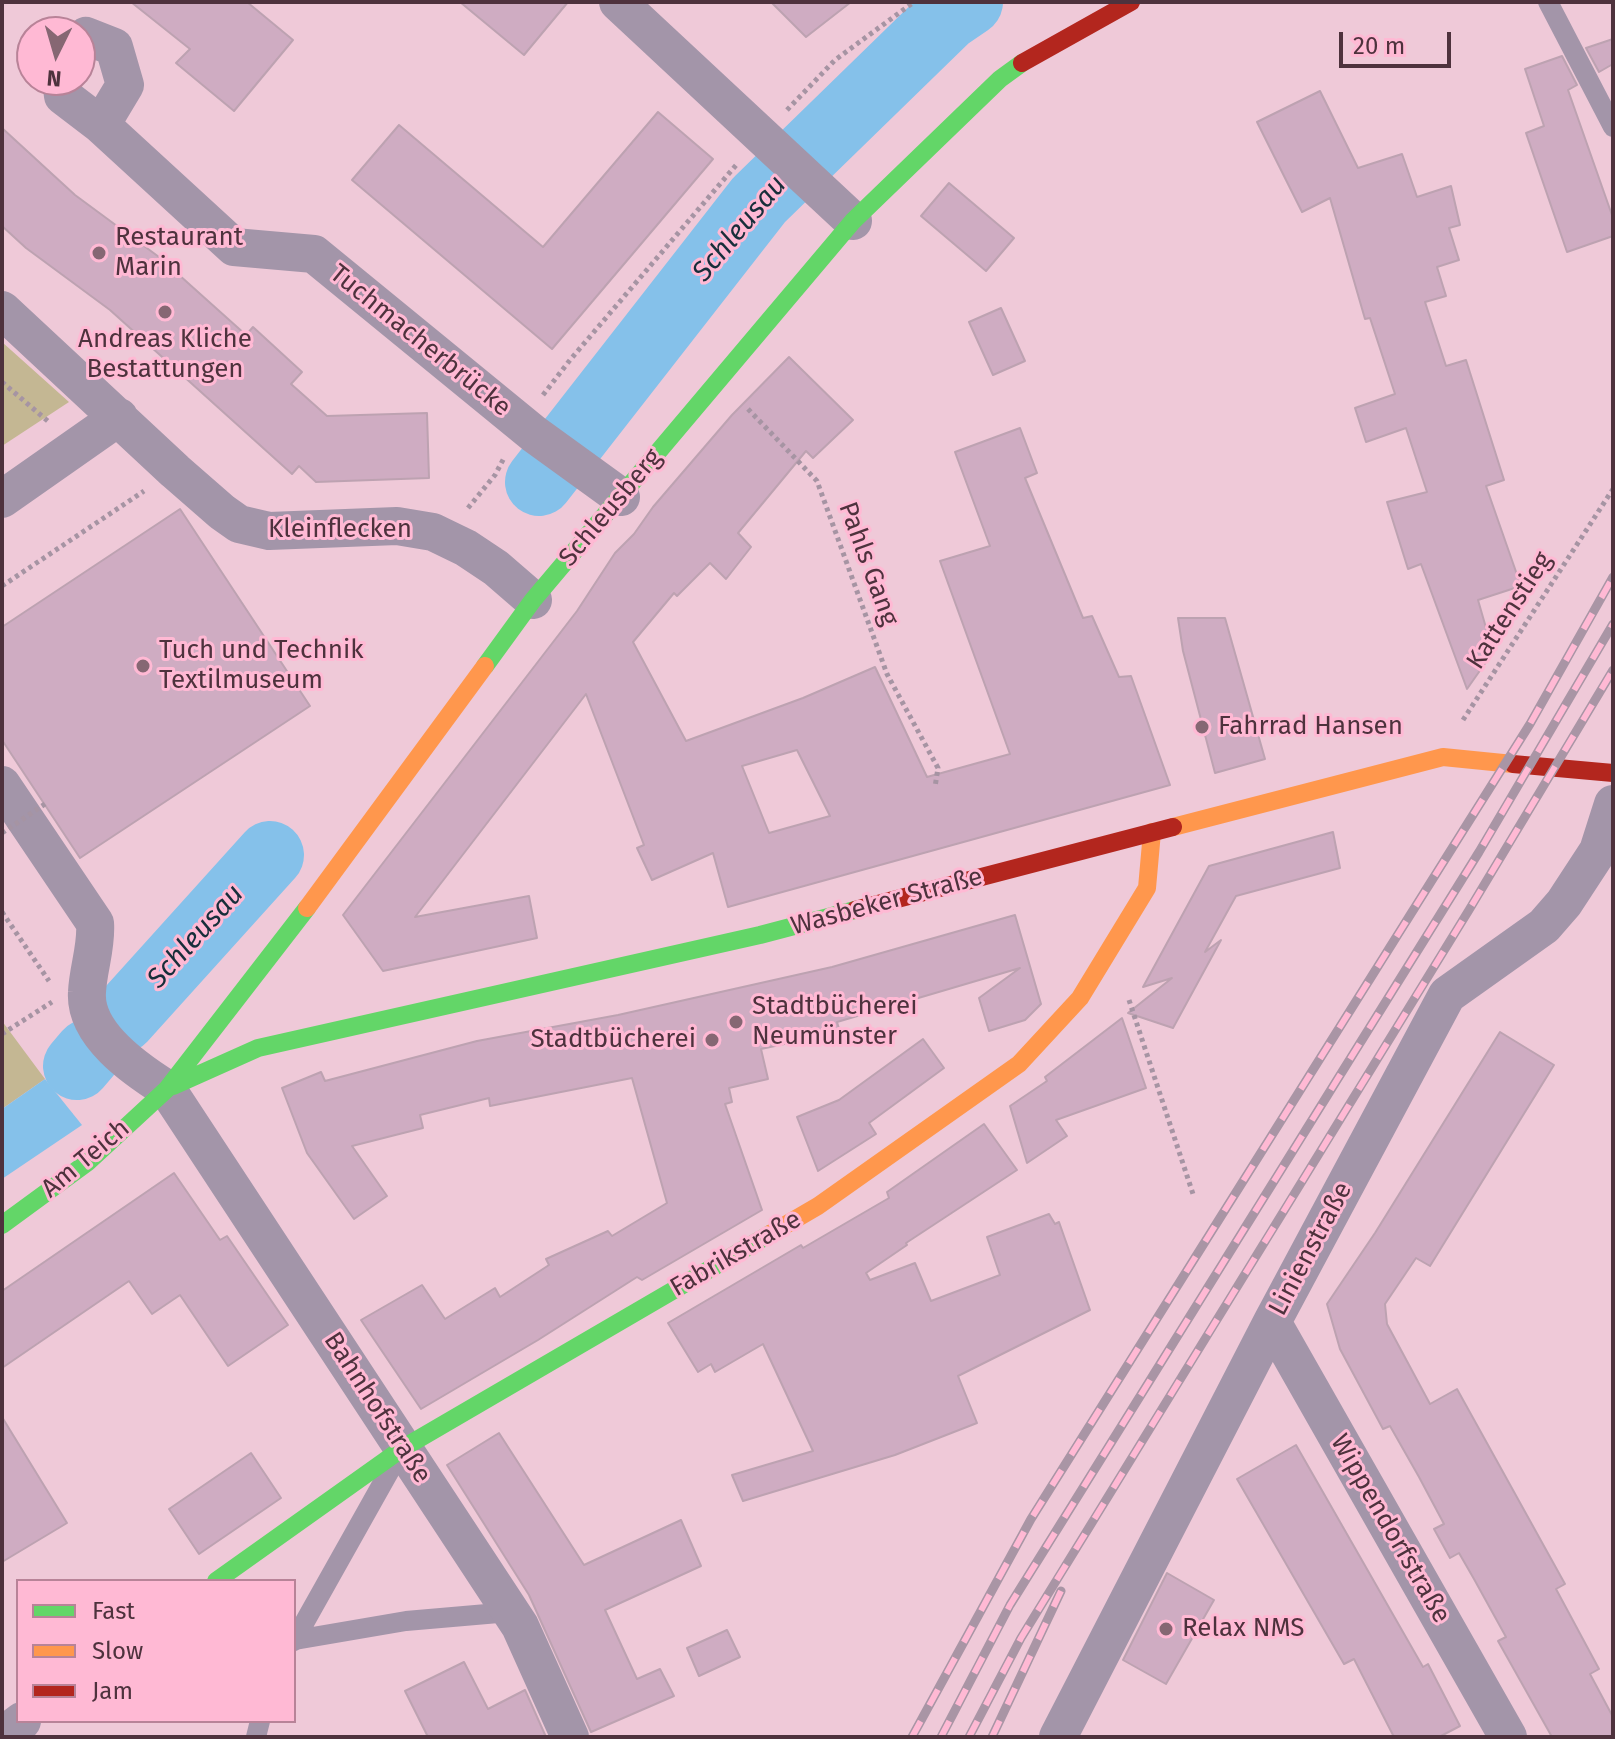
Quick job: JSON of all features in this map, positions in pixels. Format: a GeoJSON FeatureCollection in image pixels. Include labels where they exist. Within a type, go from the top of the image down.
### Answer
{"type":"FeatureCollection","features":[{"type":"Feature","properties":{"kind":"street"},"geometry":{"type":"LineString","coordinates":[[618,2],[853,221]]}},
{"type":"Feature","properties":{"kind":"street","name":"Schleusberg"},"geometry":{"type":"LineString","coordinates":[[167,1089],[288,934],[533,600],[853,221],[1000,79],[1029,58],[1120,5]]}},
{"type":"Feature","properties":{"kind":"street"},"geometry":{"type":"LineString","coordinates":[[96,40],[114,47],[125,85],[101,125]]}},
{"type":"Feature","properties":{"kind":"street","name":"Tuchmacherbrücke"},"geometry":{"type":"LineString","coordinates":[[63,96],[101,125],[234,247],[314,254],[528,429],[621,497]]}},
{"type":"Feature","properties":{"kind":"street","name":"Kleinflecken"},"geometry":{"type":"LineString","coordinates":[[2,310],[175,471],[222,512],[251,529],[397,526],[465,549]]}},
{"type":"Feature","properties":{"kind":"street"},"geometry":{"type":"LineString","coordinates":[[2,499],[119,417]]}},
{"type":"Feature","properties":{"kind":"street"},"geometry":{"type":"LineString","coordinates":[[465,549],[533,600]]}},
{"type":"Feature","properties":{"kind":"street","name":"Wasbeker Straße"},"geometry":{"type":"LineString","coordinates":[[167,1089],[258,1048],[760,935],[1443,757],[1613,773]]}},
{"type":"Feature","properties":{"kind":"street"},"geometry":{"type":"LineString","coordinates":[[2,785],[95,923],[96,936],[73,993],[132,1067],[167,1089]]}},
{"type":"Feature","properties":{"kind":"street","name":"Linienstraße"},"geometry":{"type":"LineString","coordinates":[[1058,1737],[1272,1322],[1447,995],[1544,926],[1564,903],[1598,851],[1613,804]]}},
{"type":"Feature","properties":{"kind":"street","name":"Fabrikstraße"},"geometry":{"type":"LineString","coordinates":[[219,1579],[403,1448],[830,1197],[1019,1064],[1080,998],[1147,888],[1152,832]]}},
{"type":"Feature","properties":{"kind":"street","name":"Am Teich"},"geometry":{"type":"LineString","coordinates":[[2,1225],[88,1162],[167,1089]]}},
{"type":"Feature","properties":{"kind":"street","name":"Bahnhofstraße"},"geometry":{"type":"LineString","coordinates":[[167,1089],[520,1626],[570,1737]]}},
{"type":"Feature","properties":{"kind":"street","name":"Wippendorfstraße"},"geometry":{"type":"LineString","coordinates":[[1272,1322],[1508,1737]]}},
{"type":"Feature","properties":{"kind":"street"},"geometry":{"type":"LineString","coordinates":[[2,1736],[19,1723]]}},
{"type":"Feature","properties":{"kind":"lane"},"geometry":{"type":"LineString","coordinates":[[1548,2],[1613,127]]}},
{"type":"Feature","properties":{"kind":"lane"},"geometry":{"type":"LineString","coordinates":[[296,1636],[403,1448]]}},
{"type":"Feature","properties":{"kind":"lane"},"geometry":{"type":"LineString","coordinates":[[296,1640],[406,1621],[510,1612]]}},
{"type":"Feature","properties":{"kind":"path"},"geometry":{"type":"LineString","coordinates":[[465,549],[462,515],[528,429],[570,360],[835,60],[914,2]]}},
{"type":"Feature","properties":{"kind":"path","name":"Pahls Gang"},"geometry":{"type":"LineString","coordinates":[[720,379],[817,481],[887,674],[938,768],[935,787]]}},
{"type":"Feature","properties":{"kind":"path"},"geometry":{"type":"LineString","coordinates":[[2,382],[77,447]]}},
{"type":"Feature","properties":{"kind":"path"},"geometry":{"type":"LineString","coordinates":[[2,586],[175,471]]}},
{"type":"Feature","properties":{"kind":"path","name":"Kattenstieg"},"geometry":{"type":"LineString","coordinates":[[1443,757],[1452,737],[1613,489]]}},
{"type":"Feature","properties":{"kind":"path"},"geometry":{"type":"LineString","coordinates":[[2,833],[45,804]]}},
{"type":"Feature","properties":{"kind":"path"},"geometry":{"type":"LineString","coordinates":[[2,912],[73,993],[2,1034]]}},
{"type":"Feature","properties":{"kind":"path"},"geometry":{"type":"LineString","coordinates":[[1112,949],[1193,1194]]}},
{"type":"Feature","properties":{"kind":"shaded area"},"geometry":{"type":"Polygon","coordinates":[[[2,342],[69,402],[2,446],[2,342]]]}},
{"type":"Feature","properties":{"kind":"shaded area"},"geometry":{"type":"Polygon","coordinates":[[[2,1021],[45,1079],[2,1109],[2,1021]]]}},
{"type":"Feature","properties":{"kind":"water"},"geometry":{"type":"Polygon","coordinates":[[[45,1079],[82,1125],[2,1179],[2,1109],[45,1079]]]}},
{"type":"Feature","properties":{"kind":"building"},"geometry":{"type":"Polygon","coordinates":[[[131,2],[247,2],[293,40],[234,111],[176,63],[190,49],[131,2]]]}},
{"type":"Feature","properties":{"kind":"building"},"geometry":{"type":"Polygon","coordinates":[[[460,2],[568,2],[524,55],[460,2]]]}},
{"type":"Feature","properties":{"kind":"building"},"geometry":{"type":"Polygon","coordinates":[[[771,2],[851,2],[806,37],[771,2]]]}},
{"type":"Feature","properties":{"kind":"building"},"geometry":{"type":"Polygon","coordinates":[[[1613,39],[1613,64],[1599,72],[1586,48],[1613,39]]]}},
{"type":"Feature","properties":{"kind":"building"},"geometry":{"type":"Polygon","coordinates":[[[1562,56],[1577,85],[1568,90],[1613,218],[1613,236],[1567,252],[1526,133],[1544,126],[1525,69],[1562,56]]]}},
{"type":"Feature","properties":{"kind":"building"},"geometry":{"type":"Polygon","coordinates":[[[1320,91],[1358,168],[1402,154],[1417,197],[1451,186],[1460,225],[1449,228],[1459,260],[1437,267],[1446,296],[1425,302],[1446,366],[1466,360],[1504,480],[1486,486],[1521,586],[1478,600],[1493,652],[1467,689],[1421,564],[1408,569],[1387,502],[1427,492],[1406,428],[1366,442],[1355,408],[1395,394],[1370,318],[1365,319],[1330,198],[1302,212],[1257,122],[1320,91]]]}},
{"type":"Feature","properties":{"kind":"building"},"geometry":{"type":"Polygon","coordinates":[[[658,112],[713,159],[552,349],[352,180],[399,125],[543,247],[658,112]]]}},
{"type":"Feature","properties":{"kind":"building"},"geometry":{"type":"Polygon","coordinates":[[[2,128],[75,195],[159,257],[246,335],[253,327],[302,372],[291,384],[327,416],[427,413],[429,478],[316,482],[299,466],[292,474],[110,310],[26,248],[2,226],[2,128]]]}},
{"type":"Feature","properties":{"kind":"building"},"geometry":{"type":"Polygon","coordinates":[[[949,183],[1014,238],[986,271],[921,216],[949,183]]]}},
{"type":"Feature","properties":{"kind":"building"},"geometry":{"type":"Polygon","coordinates":[[[1001,308],[1025,361],[993,375],[969,322],[1001,308]]]}},
{"type":"Feature","properties":{"kind":"building"},"geometry":{"type":"Polygon","coordinates":[[[789,357],[853,420],[813,458],[806,451],[738,533],[751,547],[726,579],[710,563],[677,596],[674,593],[633,642],[686,741],[803,698],[875,667],[927,777],[1010,754],[940,561],[990,546],[955,452],[1020,428],[1037,473],[1025,478],[1083,618],[1092,616],[1119,677],[1131,676],[1170,785],[728,907],[713,853],[652,880],[637,848],[644,845],[586,694],[415,917],[529,896],[537,938],[383,971],[343,915],[577,611],[615,553],[732,415],[789,357]],[[797,750],[742,766],[769,833],[830,816],[797,750]]]}},
{"type":"Feature","properties":{"kind":"building","name":"Tuch und Technik Textilmuseum"},"geometry":{"type":"Polygon","coordinates":[[[180,509],[310,706],[80,858],[2,740],[2,627],[180,509]]]}},
{"type":"Feature","properties":{"kind":"building"},"geometry":{"type":"Polygon","coordinates":[[[1178,618],[1225,618],[1265,759],[1215,773],[1183,651],[1178,618]]]}},
{"type":"Feature","properties":{"kind":"building"},"geometry":{"type":"Polygon","coordinates":[[[1333,832],[1340,868],[1236,896],[1205,952],[1221,940],[1173,1028],[1128,1013],[1172,978],[1143,987],[1209,866],[1333,832]]]}},
{"type":"Feature","properties":{"kind":"building"},"geometry":{"type":"Polygon","coordinates":[[[1015,915],[1041,1004],[1025,1020],[989,1031],[979,998],[1020,968],[837,1022],[840,1032],[761,1049],[768,1079],[729,1088],[732,1102],[725,1104],[762,1210],[642,1280],[637,1277],[421,1409],[361,1320],[422,1285],[445,1319],[495,1288],[500,1297],[549,1265],[546,1259],[608,1231],[612,1236],[667,1203],[632,1078],[490,1106],[489,1098],[420,1115],[423,1128],[352,1146],[387,1196],[354,1219],[307,1153],[282,1088],[321,1072],[325,1081],[477,1041],[618,1015],[832,967],[1015,915]]]}},
{"type":"Feature","properties":{"kind":"building"},"geometry":{"type":"Polygon","coordinates":[[[1122,1018],[1146,1088],[1056,1120],[1067,1136],[1027,1163],[1010,1106],[1047,1081],[1045,1077],[1122,1018]]]}},
{"type":"Feature","properties":{"kind":"building"},"geometry":{"type":"Polygon","coordinates":[[[1500,1032],[1554,1065],[1430,1266],[1416,1258],[1385,1304],[1387,1324],[1430,1404],[1457,1389],[1565,1584],[1556,1589],[1599,1669],[1590,1674],[1613,1717],[1613,1737],[1552,1737],[1498,1641],[1506,1637],[1474,1579],[1459,1553],[1450,1558],[1434,1529],[1444,1524],[1419,1477],[1390,1426],[1383,1429],[1340,1349],[1327,1304],[1500,1032]]]}},
{"type":"Feature","properties":{"kind":"building"},"geometry":{"type":"Polygon","coordinates":[[[923,1039],[944,1068],[869,1123],[876,1134],[818,1171],[797,1117],[839,1100],[923,1039]]]}},
{"type":"Feature","properties":{"kind":"building"},"geometry":{"type":"Polygon","coordinates":[[[984,1124],[1017,1170],[866,1273],[870,1280],[915,1263],[931,1301],[1000,1275],[987,1237],[1049,1214],[1055,1224],[1059,1222],[1090,1310],[958,1376],[977,1423],[895,1455],[743,1501],[732,1475],[813,1451],[763,1344],[715,1372],[711,1364],[698,1372],[668,1323],[801,1245],[803,1248],[889,1198],[887,1192],[984,1124]]]}},
{"type":"Feature","properties":{"kind":"building"},"geometry":{"type":"Polygon","coordinates":[[[174,1173],[220,1240],[227,1236],[288,1325],[228,1366],[180,1295],[152,1314],[129,1281],[2,1368],[2,1291],[174,1173]]]}},
{"type":"Feature","properties":{"kind":"building"},"geometry":{"type":"Polygon","coordinates":[[[2,1417],[67,1523],[2,1562],[2,1417]]]}},
{"type":"Feature","properties":{"kind":"building"},"geometry":{"type":"Polygon","coordinates":[[[499,1433],[584,1565],[681,1520],[701,1566],[605,1610],[637,1679],[660,1669],[674,1696],[591,1732],[529,1595],[447,1465],[499,1433]]]}},
{"type":"Feature","properties":{"kind":"building"},"geometry":{"type":"Polygon","coordinates":[[[1296,1445],[1423,1667],[1428,1664],[1460,1726],[1439,1737],[1394,1737],[1354,1659],[1344,1664],[1237,1479],[1296,1445]]]}},
{"type":"Feature","properties":{"kind":"building"},"geometry":{"type":"Polygon","coordinates":[[[251,1453],[281,1498],[199,1554],[169,1509],[251,1453]]]}},
{"type":"Feature","properties":{"kind":"building","name":"Relax NMS"},"geometry":{"type":"Polygon","coordinates":[[[1167,1573],[1214,1600],[1166,1684],[1123,1660],[1167,1573]]]}},
{"type":"Feature","properties":{"kind":"building"},"geometry":{"type":"Polygon","coordinates":[[[727,1630],[740,1657],[699,1676],[687,1648],[727,1630]]]}},
{"type":"Feature","properties":{"kind":"building"},"geometry":{"type":"Polygon","coordinates":[[[464,1662],[488,1709],[525,1690],[546,1737],[428,1737],[405,1691],[464,1662]]]}},
{"type":"Feature","properties":{"kind":"waterway","name":"Schleusau"},"geometry":{"type":"LineString","coordinates":[[539,482],[759,200],[947,17],[969,2]]}},
{"type":"Feature","properties":{"kind":"waterway","name":"Schleusau"},"geometry":{"type":"LineString","coordinates":[[122,1019],[270,855]]}},
{"type":"Feature","properties":{"kind":"waterway"},"geometry":{"type":"LineString","coordinates":[[77,1066],[88,1053]]}},
{"type":"Feature","properties":{"kind":"railway"},"geometry":{"type":"LineString","coordinates":[[912,1737],[1031,1519],[1530,724],[1613,577]]}},
{"type":"Feature","properties":{"kind":"railway"},"geometry":{"type":"LineString","coordinates":[[941,1737],[1010,1605],[1479,852],[1613,624]]}},
{"type":"Feature","properties":{"kind":"railway"},"geometry":{"type":"LineString","coordinates":[[969,1737],[1021,1638],[1613,670]]}},
{"type":"Feature","properties":{"kind":"railway"},"geometry":{"type":"LineString","coordinates":[[992,1737],[1061,1591]]}},
{"type":"Feature","properties":{"kind":"traffic: fast"},"geometry":{"type":"LineString","coordinates":[[485,666],[533,600],[853,221],[1000,79],[1022,63]]}},
{"type":"Feature","properties":{"kind":"traffic: fast"},"geometry":{"type":"LineString","coordinates":[[2,1225],[88,1162],[167,1089],[307,908]]}},
{"type":"Feature","properties":{"kind":"traffic: fast"},"geometry":{"type":"LineString","coordinates":[[173,1086],[258,1048],[760,935],[855,910]]}},
{"type":"Feature","properties":{"kind":"traffic: fast"},"geometry":{"type":"LineString","coordinates":[[219,1579],[403,1448],[770,1234]]}},
{"type":"Feature","properties":{"kind":"traffic: slow"},"geometry":{"type":"LineString","coordinates":[[307,908],[485,666]]}},
{"type":"Feature","properties":{"kind":"traffic: slow"},"geometry":{"type":"LineString","coordinates":[[1173,827],[1443,757],[1513,764]]}},
{"type":"Feature","properties":{"kind":"traffic: slow"},"geometry":{"type":"LineString","coordinates":[[770,1234],[818,1206],[1019,1064],[1080,998],[1147,888],[1152,832]]}},
{"type":"Feature","properties":{"kind":"traffic: jam"},"geometry":{"type":"LineString","coordinates":[[1022,63],[1131,2]]}},
{"type":"Feature","properties":{"kind":"traffic: jam"},"geometry":{"type":"LineString","coordinates":[[1513,764],[1613,773]]}},
{"type":"Feature","properties":{"kind":"traffic: jam"},"geometry":{"type":"LineString","coordinates":[[855,910],[1173,827]]}},
{"type":"Feature","properties":{"kind":"place","name":"Restaurant Marin"},"geometry":{"type":"Point","coordinates":[99,253]}},
{"type":"Feature","properties":{"kind":"place","name":"Andreas Kliche Bestattungen"},"geometry":{"type":"Point","coordinates":[165,312]}},
{"type":"Feature","properties":{"kind":"place","name":"Tuch und Technik Textilmuseum"},"geometry":{"type":"Point","coordinates":[143,666]}},
{"type":"Feature","properties":{"kind":"place","name":"Fahrrad Hansen"},"geometry":{"type":"Point","coordinates":[1202,727]}},
{"type":"Feature","properties":{"kind":"place","name":"Stadtbücherei Neumünster"},"geometry":{"type":"Point","coordinates":[736,1022]}},
{"type":"Feature","properties":{"kind":"place","name":"Stadtbücherei"},"geometry":{"type":"Point","coordinates":[712,1040]}},
{"type":"Feature","properties":{"kind":"place","name":"Relax NMS"},"geometry":{"type":"Point","coordinates":[1166,1629]}}]}
